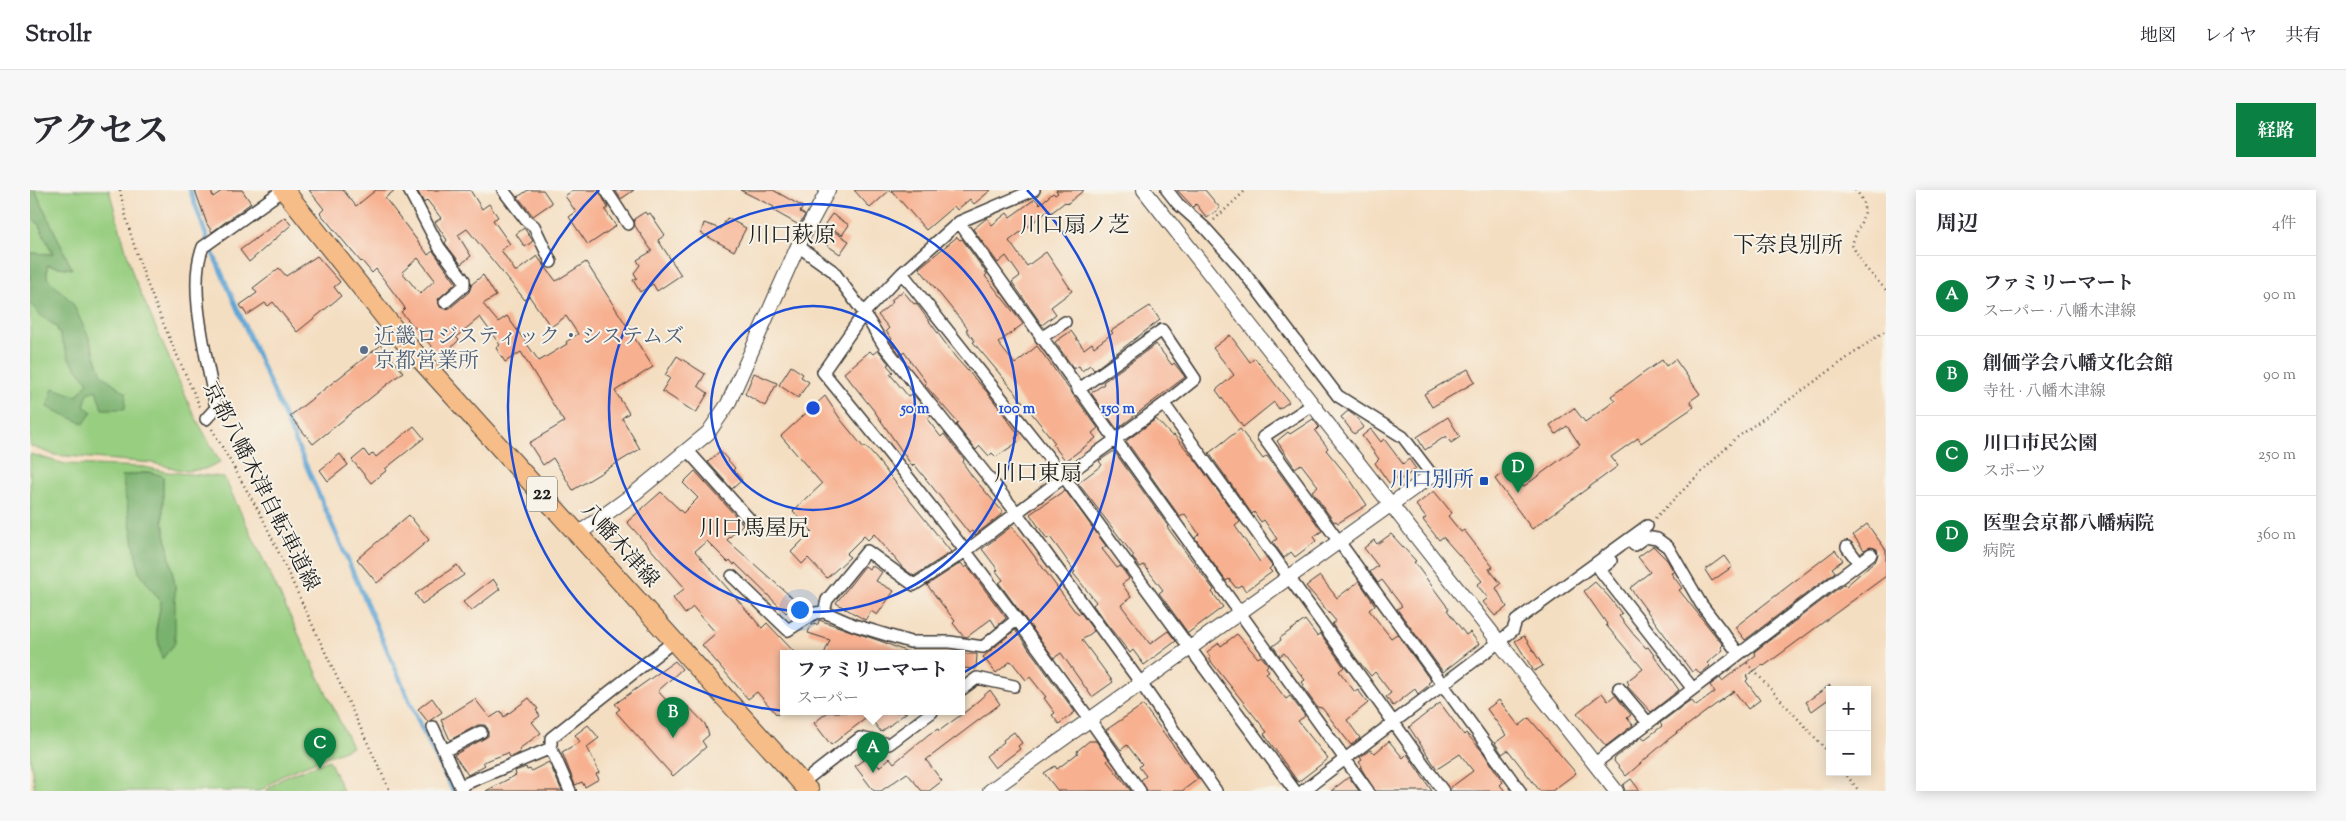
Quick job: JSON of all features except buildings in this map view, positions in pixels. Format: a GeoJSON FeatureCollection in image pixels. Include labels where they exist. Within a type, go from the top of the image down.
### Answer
{"type":"FeatureCollection","features":[{"type":"Feature","properties":{"kind":"main road","name":"八幡木津線"},"geometry":{"type":"LineString","coordinates":[[288,192],[403,340],[805,787]]}},
{"type":"Feature","properties":{"kind":"street"},"geometry":{"type":"LineString","coordinates":[[409,190],[439,247],[464,280],[464,286],[445,302]]}},
{"type":"Feature","properties":{"kind":"street"},"geometry":{"type":"LineString","coordinates":[[503,190],[526,220],[534,226],[551,262]]}},
{"type":"Feature","properties":{"kind":"street"},"geometry":{"type":"LineString","coordinates":[[606,190],[628,224]]}},
{"type":"Feature","properties":{"kind":"street"},"geometry":{"type":"LineString","coordinates":[[578,534],[635,493],[708,433],[728,404],[798,246],[828,190]]}},
{"type":"Feature","properties":{"kind":"street"},"geometry":{"type":"LineString","coordinates":[[1144,190],[1616,791]]}},
{"type":"Feature","properties":{"kind":"street"},"geometry":{"type":"LineString","coordinates":[[990,791],[1432,475],[1403,437],[1338,396],[1238,266],[1205,228],[1178,204],[1167,190]]}},
{"type":"Feature","properties":{"kind":"street"},"geometry":{"type":"LineString","coordinates":[[1027,191],[959,222],[902,273],[864,313],[823,372],[896,460],[966,551],[1090,719],[1140,791]]}},
{"type":"Feature","properties":{"kind":"street"},"geometry":{"type":"LineString","coordinates":[[206,419],[216,408],[201,326],[196,272],[199,257],[203,248],[288,192]]}},
{"type":"Feature","properties":{"kind":"street"},"geometry":{"type":"LineString","coordinates":[[959,222],[1114,442],[1368,791]]}},
{"type":"Feature","properties":{"kind":"street"},"geometry":{"type":"LineString","coordinates":[[798,246],[833,271],[864,313],[885,347],[1016,512],[1140,682],[1216,791]]}},
{"type":"Feature","properties":{"kind":"street"},"geometry":{"type":"LineString","coordinates":[[902,273],[1064,477],[1294,791]]}},
{"type":"Feature","properties":{"kind":"street"},"geometry":{"type":"LineString","coordinates":[[1041,338],[1064,322]]}},
{"type":"Feature","properties":{"kind":"street"},"geometry":{"type":"LineString","coordinates":[[824,612],[827,600],[867,551],[914,585],[966,551],[1195,380],[1162,330],[1078,390]]}},
{"type":"Feature","properties":{"kind":"street"},"geometry":{"type":"LineString","coordinates":[[1164,404],[1443,791]]}},
{"type":"Feature","properties":{"kind":"street"},"geometry":{"type":"LineString","coordinates":[[1312,404],[1263,437],[1520,791]]}},
{"type":"Feature","properties":{"kind":"street"},"geometry":{"type":"LineString","coordinates":[[688,451],[750,520]]}},
{"type":"Feature","properties":{"kind":"street"},"geometry":{"type":"LineString","coordinates":[[1303,791],[1499,642],[1513,630],[1516,621],[1647,526]]}},
{"type":"Feature","properties":{"kind":"street"},"geometry":{"type":"LineString","coordinates":[[1693,689],[1600,570],[1645,537],[1657,539],[1668,547],[1701,604],[1739,654]]}},
{"type":"Feature","properties":{"kind":"street"},"geometry":{"type":"LineString","coordinates":[[1847,547],[1859,563]]}},
{"type":"Feature","properties":{"kind":"street"},"geometry":{"type":"LineString","coordinates":[[1594,764],[1871,554]]}},
{"type":"Feature","properties":{"kind":"street"},"geometry":{"type":"LineString","coordinates":[[732,576],[788,630],[815,613],[824,612],[854,625],[910,642],[950,642],[983,647],[1016,620]]}},
{"type":"Feature","properties":{"kind":"street"},"geometry":{"type":"LineString","coordinates":[[570,791],[550,748],[551,738],[674,641]]}},
{"type":"Feature","properties":{"kind":"street"},"geometry":{"type":"LineString","coordinates":[[965,687],[977,678],[1014,686]]}},
{"type":"Feature","properties":{"kind":"street"},"geometry":{"type":"LineString","coordinates":[[1619,688],[1648,724]]}},
{"type":"Feature","properties":{"kind":"street"},"geometry":{"type":"LineString","coordinates":[[805,787],[860,738],[888,744],[928,715]]}},
{"type":"Feature","properties":{"kind":"street"},"geometry":{"type":"LineString","coordinates":[[433,727],[461,788],[550,748]]}},
{"type":"Feature","properties":{"kind":"street"},"geometry":{"type":"LineString","coordinates":[[444,751],[481,732]]}},
{"type":"Feature","properties":{"kind":"path","name":"京都八幡木津自転車道線"},"geometry":{"type":"LineString","coordinates":[[120,190],[138,263],[160,317],[206,419],[263,519],[390,791]]}},
{"type":"Feature","properties":{"kind":"path"},"geometry":{"type":"LineString","coordinates":[[1205,228],[1246,190]]}},
{"type":"Feature","properties":{"kind":"path"},"geometry":{"type":"LineString","coordinates":[[1855,190],[1864,201],[1866,210],[1852,245],[1863,265],[1886,290]]}},
{"type":"Feature","properties":{"kind":"path"},"geometry":{"type":"LineString","coordinates":[[1647,526],[1735,439],[1886,330]]}},
{"type":"Feature","properties":{"kind":"path"},"geometry":{"type":"LineString","coordinates":[[1739,654],[1826,749]]}},
{"type":"Feature","properties":{"kind":"path"},"geometry":{"type":"LineString","coordinates":[[1847,776],[1859,791]]}},
{"type":"Feature","properties":{"kind":"green space"},"geometry":{"type":"Polygon","coordinates":[[[30,190],[35,190],[72,269],[47,265],[47,278],[72,302],[89,338],[102,375],[126,393],[125,409],[102,409],[96,390],[88,393],[84,406],[92,412],[84,424],[47,407],[53,388],[77,396],[88,382],[70,360],[56,326],[41,316],[30,303],[30,253],[53,254],[38,223],[30,217],[30,190]]]}},
{"type":"Feature","properties":{"kind":"green space"},"geometry":{"type":"Polygon","coordinates":[[[35,190],[109,190],[133,275],[192,411],[220,462],[205,469],[186,471],[153,463],[55,455],[30,446],[30,303],[41,316],[56,326],[70,360],[88,382],[77,396],[84,406],[87,393],[96,389],[126,393],[102,375],[89,338],[72,303],[47,278],[47,265],[72,269],[35,190]]]}},
{"type":"Feature","properties":{"kind":"green space"},"geometry":{"type":"Polygon","coordinates":[[[30,217],[38,223],[53,254],[30,253],[30,217]]]}},
{"type":"Feature","properties":{"kind":"green space"},"geometry":{"type":"Polygon","coordinates":[[[30,454],[65,464],[144,467],[167,472],[224,477],[352,747],[284,774],[260,791],[35,791],[30,758],[30,454]],[[149,472],[122,476],[139,572],[161,602],[156,630],[175,586],[163,521],[163,476],[149,472]]]}},
{"type":"Feature","properties":{"kind":"green space"},"geometry":{"type":"Polygon","coordinates":[[[149,472],[163,476],[163,521],[175,586],[175,643],[162,659],[156,630],[161,602],[139,572],[122,476],[149,472]]]}},
{"type":"Feature","properties":{"kind":"green space"},"geometry":{"type":"Polygon","coordinates":[[[329,760],[343,791],[265,791],[284,777],[329,760]]]}},
{"type":"Feature","properties":{"kind":"waterway"},"geometry":{"type":"LineString","coordinates":[[190,190],[211,249],[421,727],[453,791]]}},
{"type":"Feature","properties":{"kind":"place","name":"近畿ロジスティック・システムズ 京都営業所"},"geometry":{"type":"Point","coordinates":[364,350]}},
{"type":"Feature","properties":{"kind":"place","name":"川口別所"},"geometry":{"type":"Point","coordinates":[1484,481]}},
{"type":"Feature","properties":{"kind":"place","name":"医聖会京都八幡病院"},"geometry":{"type":"Point","coordinates":[1518,493]}},
{"type":"Feature","properties":{"kind":"place","name":"創価学会八幡文化会館"},"geometry":{"type":"Point","coordinates":[673,738]}},
{"type":"Feature","properties":{"kind":"place","name":"川口市民公園"},"geometry":{"type":"Point","coordinates":[320,769]}},
{"type":"Feature","properties":{"kind":"place","name":"ファミリーマート"},"geometry":{"type":"Point","coordinates":[873,773]}},
{"type":"Feature","properties":{"kind":"district","name":"川口扇ノ芝"},"geometry":{"type":"Point","coordinates":[1075,227]}},
{"type":"Feature","properties":{"kind":"district","name":"川口萩原"},"geometry":{"type":"Point","coordinates":[792,237]}},
{"type":"Feature","properties":{"kind":"district","name":"下奈良別所"},"geometry":{"type":"Point","coordinates":[1788,247]}},
{"type":"Feature","properties":{"kind":"district","name":"川口東扇"},"geometry":{"type":"Point","coordinates":[1038,475]}},
{"type":"Feature","properties":{"kind":"district","name":"川口馬屋尻"},"geometry":{"type":"Point","coordinates":[754,530]}}]}
